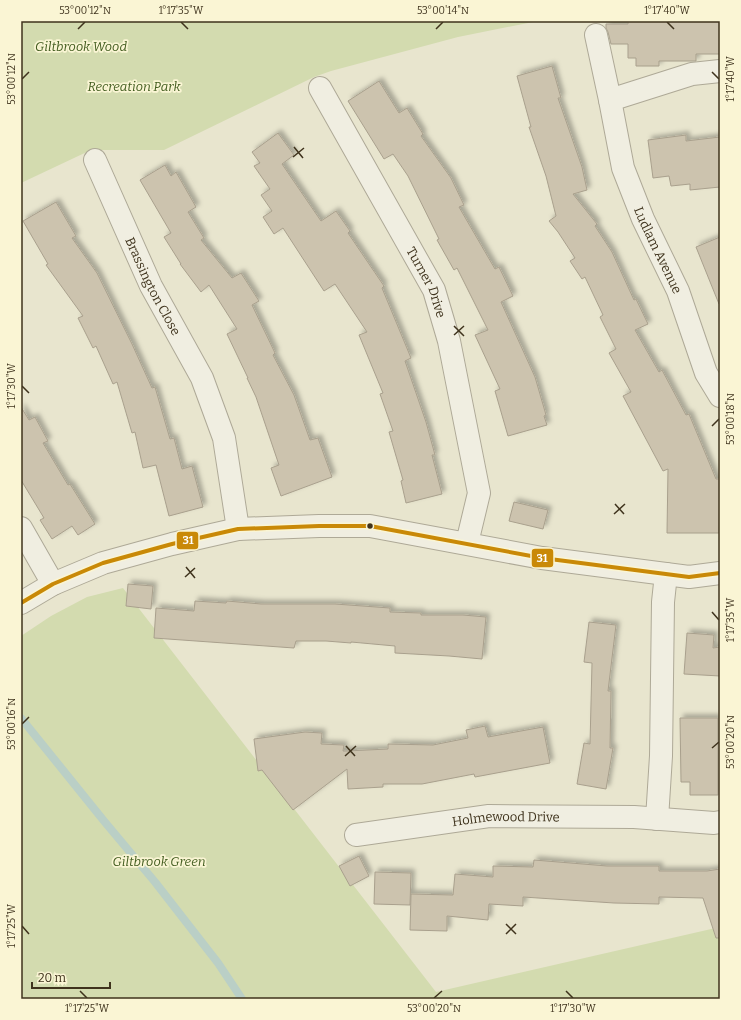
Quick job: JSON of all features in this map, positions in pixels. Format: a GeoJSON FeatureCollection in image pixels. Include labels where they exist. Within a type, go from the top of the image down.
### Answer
{"type":"FeatureCollection","features":[{"type":"Feature","properties":{"kind":"street","name":"Ludlam Avenue"},"geometry":{"type":"LineString","coordinates":[[596,35],[623,168],[643,219],[678,292],[706,373],[720,396]]}},
{"type":"Feature","properties":{"kind":"street"},"geometry":{"type":"LineString","coordinates":[[610,100],[692,74],[720,71]]}},
{"type":"Feature","properties":{"kind":"street","name":"Turner Drive"},"geometry":{"type":"LineString","coordinates":[[320,88],[434,290],[449,341],[479,493],[467,543]]}},
{"type":"Feature","properties":{"kind":"street","name":"Brassington Close"},"geometry":{"type":"LineString","coordinates":[[94,160],[151,286],[202,378],[224,438],[238,529]]}},
{"type":"Feature","properties":{"kind":"street"},"geometry":{"type":"LineString","coordinates":[[21,603],[53,584],[102,563],[172,544],[238,529],[370,526],[542,558],[689,577],[720,573]]}},
{"type":"Feature","properties":{"kind":"street"},"geometry":{"type":"LineString","coordinates":[[21,528],[53,584]]}},
{"type":"Feature","properties":{"kind":"street"},"geometry":{"type":"LineString","coordinates":[[657,819],[661,756],[663,602],[666,574]]}},
{"type":"Feature","properties":{"kind":"street","name":"Holmewood Drive"},"geometry":{"type":"LineString","coordinates":[[356,835],[489,816],[634,816],[714,823],[720,822]]}},
{"type":"Feature","properties":{"kind":"green space","name":"Recreation Park"},"geometry":{"type":"Polygon","coordinates":[[[21,21],[538,21],[458,37],[331,71],[314,77],[164,150],[91,150],[21,183],[21,21]]]}},
{"type":"Feature","properties":{"kind":"green space","name":"Giltbrook Green"},"geometry":{"type":"Polygon","coordinates":[[[123,588],[436,992],[720,927],[720,999],[21,999],[21,636],[51,616],[87,597],[123,588]]]}},
{"type":"Feature","properties":{"kind":"building"},"geometry":{"type":"Polygon","coordinates":[[[628,21],[720,21],[720,54],[696,54],[696,61],[659,61],[659,66],[636,66],[636,58],[628,58],[628,44],[611,44],[606,28],[606,24],[628,24],[628,21]]]}},
{"type":"Feature","properties":{"kind":"building"},"geometry":{"type":"Polygon","coordinates":[[[552,66],[561,98],[558,98],[582,167],[587,190],[573,194],[597,224],[595,226],[612,252],[634,300],[636,299],[648,324],[635,330],[659,372],[662,370],[686,415],[689,414],[716,479],[720,479],[719,533],[667,533],[668,469],[663,471],[623,396],[631,392],[609,353],[616,349],[600,317],[603,315],[585,277],[582,279],[570,261],[575,258],[549,221],[556,216],[546,176],[529,127],[531,127],[517,76],[552,66]]]}},
{"type":"Feature","properties":{"kind":"building"},"geometry":{"type":"Polygon","coordinates":[[[379,81],[399,113],[407,108],[423,134],[421,136],[451,178],[464,205],[459,207],[495,269],[499,267],[513,296],[501,302],[535,377],[546,415],[544,416],[547,425],[508,436],[495,391],[500,389],[475,335],[488,330],[457,268],[454,270],[437,240],[439,239],[408,176],[393,154],[384,159],[348,101],[379,81]]]}},
{"type":"Feature","properties":{"kind":"building"},"geometry":{"type":"Polygon","coordinates":[[[278,133],[294,155],[282,164],[321,221],[336,211],[350,231],[348,233],[384,286],[382,288],[411,358],[405,361],[426,422],[435,455],[432,455],[442,494],[406,503],[401,481],[403,480],[389,432],[393,431],[380,394],[383,393],[359,335],[367,332],[335,284],[324,291],[283,228],[274,234],[263,217],[272,211],[261,195],[270,189],[254,166],[260,163],[252,152],[278,133]]]}},
{"type":"Feature","properties":{"kind":"building"},"geometry":{"type":"Polygon","coordinates":[[[686,135],[686,141],[720,137],[720,187],[690,190],[690,184],[671,186],[669,176],[653,178],[648,140],[686,135]]]}},
{"type":"Feature","properties":{"kind":"building"},"geometry":{"type":"Polygon","coordinates":[[[165,165],[171,176],[176,172],[196,207],[188,212],[204,238],[201,240],[232,278],[241,273],[259,301],[252,305],[275,353],[273,355],[294,395],[310,440],[318,438],[332,477],[281,496],[271,468],[279,465],[256,397],[227,334],[237,329],[209,285],[201,292],[180,264],[164,237],[171,233],[140,180],[165,165]]]}},
{"type":"Feature","properties":{"kind":"building"},"geometry":{"type":"Polygon","coordinates":[[[56,202],[76,236],[72,238],[97,273],[152,388],[155,387],[170,439],[174,438],[182,469],[192,466],[203,507],[169,516],[156,465],[143,468],[135,432],[132,433],[117,382],[113,384],[96,346],[93,348],[78,318],[83,316],[46,265],[48,264],[23,221],[56,202]]]}},
{"type":"Feature","properties":{"kind":"building"},"geometry":{"type":"Polygon","coordinates":[[[720,237],[720,303],[719,304],[696,247],[720,237]]]}},
{"type":"Feature","properties":{"kind":"building"},"geometry":{"type":"Polygon","coordinates":[[[21,407],[29,420],[35,417],[48,441],[43,443],[68,485],[70,484],[95,524],[78,535],[72,526],[52,539],[40,520],[44,518],[21,480],[21,407]]]}},
{"type":"Feature","properties":{"kind":"building"},"geometry":{"type":"Polygon","coordinates":[[[514,502],[548,510],[543,529],[509,521],[514,502]]]}},
{"type":"Feature","properties":{"kind":"building"},"geometry":{"type":"Polygon","coordinates":[[[128,584],[153,586],[151,609],[126,606],[128,584]]]}},
{"type":"Feature","properties":{"kind":"building"},"geometry":{"type":"Polygon","coordinates":[[[195,601],[226,603],[227,601],[261,604],[335,604],[390,608],[390,612],[421,613],[421,615],[463,615],[486,617],[482,659],[395,653],[395,646],[351,642],[296,641],[294,648],[154,638],[156,608],[194,611],[195,601]]]}},
{"type":"Feature","properties":{"kind":"building"},"geometry":{"type":"Polygon","coordinates":[[[589,622],[616,625],[608,691],[611,691],[610,748],[613,748],[606,789],[577,784],[584,743],[590,744],[592,663],[584,662],[589,622]]]}},
{"type":"Feature","properties":{"kind":"building"},"geometry":{"type":"Polygon","coordinates":[[[687,633],[714,635],[713,648],[720,647],[720,676],[684,674],[687,633]]]}},
{"type":"Feature","properties":{"kind":"building"},"geometry":{"type":"Polygon","coordinates":[[[680,718],[718,718],[718,795],[690,795],[690,782],[681,782],[680,718]]]}},
{"type":"Feature","properties":{"kind":"building"},"geometry":{"type":"Polygon","coordinates":[[[485,726],[488,737],[543,727],[550,763],[475,777],[474,774],[422,784],[383,784],[383,787],[348,789],[347,769],[293,810],[262,770],[258,771],[254,739],[305,732],[322,733],[321,744],[344,745],[343,751],[388,749],[388,744],[433,745],[468,738],[466,730],[485,726]]]}},
{"type":"Feature","properties":{"kind":"building"},"geometry":{"type":"Polygon","coordinates":[[[359,856],[369,876],[350,886],[339,866],[359,856]]]}},
{"type":"Feature","properties":{"kind":"building"},"geometry":{"type":"Polygon","coordinates":[[[534,860],[607,866],[659,866],[659,871],[707,871],[720,869],[720,938],[716,938],[703,898],[659,897],[659,904],[614,903],[523,897],[523,906],[489,904],[488,920],[447,916],[447,931],[410,930],[411,894],[453,895],[455,874],[493,877],[493,866],[533,867],[534,860]]]}},
{"type":"Feature","properties":{"kind":"building"},"geometry":{"type":"Polygon","coordinates":[[[375,872],[411,873],[410,905],[374,904],[375,872]]]}},
{"type":"Feature","properties":{"kind":"waterway"},"geometry":{"type":"LineString","coordinates":[[21,718],[155,882],[218,963],[242,999]]}},
{"type":"Feature","properties":{"kind":"transit line","name":"31"},"geometry":{"type":"LineString","coordinates":[[21,603],[53,584],[103,563],[172,544],[238,529],[370,526],[542,558],[689,577],[720,573]]}},
{"type":"Feature","properties":{"kind":"park label","name":"Giltbrook Wood"},"geometry":{"type":"Point","coordinates":[81,46]}}]}
